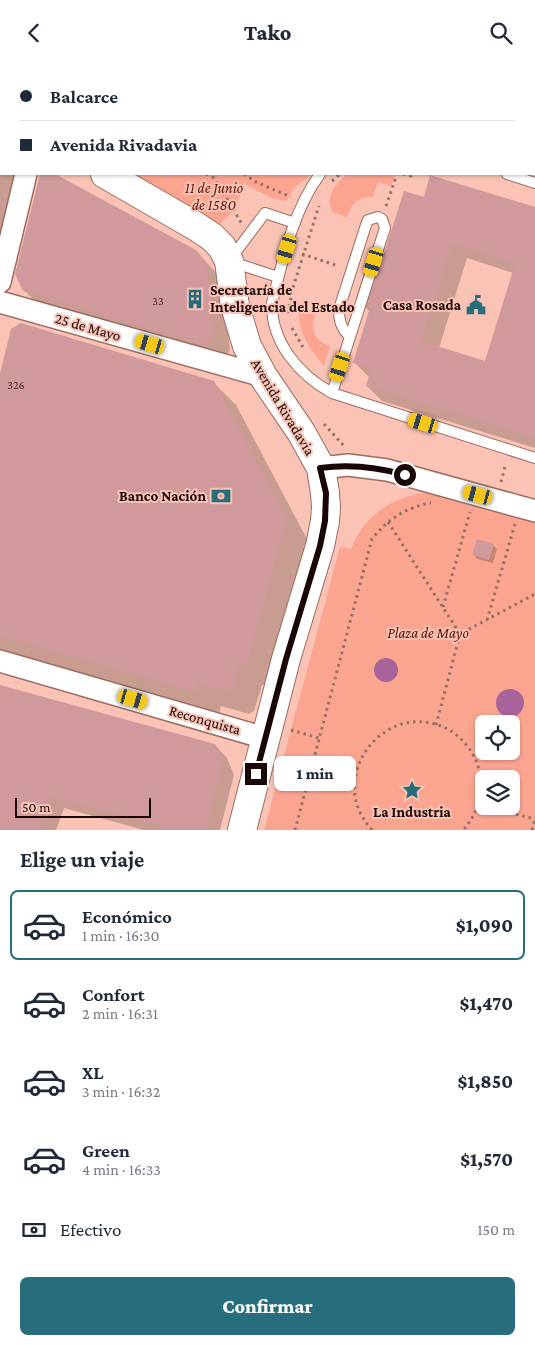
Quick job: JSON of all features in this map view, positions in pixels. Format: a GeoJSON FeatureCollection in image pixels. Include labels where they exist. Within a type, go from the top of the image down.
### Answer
{"type":"FeatureCollection","features":[{"type":"Feature","properties":{"kind":"main road","name":"Avenida Rivadavia"},"geometry":{"type":"LineString","coordinates":[[107,175],[197,227],[217,242],[229,261],[235,306],[247,346],[263,376],[301,432],[320,468],[326,493],[325,521],[320,546],[265,738],[242,830]]}},
{"type":"Feature","properties":{"kind":"street"},"geometry":{"type":"LineString","coordinates":[[0,282],[26,175]]}},
{"type":"Feature","properties":{"kind":"street","name":"25 de Mayo"},"geometry":{"type":"LineString","coordinates":[[0,302],[263,376]]}},
{"type":"Feature","properties":{"kind":"street"},"geometry":{"type":"LineString","coordinates":[[320,468],[348,465],[387,470],[535,511]]}},
{"type":"Feature","properties":{"kind":"street","name":"Reconquista"},"geometry":{"type":"LineString","coordinates":[[0,661],[265,738]]}},
{"type":"Feature","properties":{"kind":"lane"},"geometry":{"type":"LineString","coordinates":[[319,175],[303,202],[295,223],[272,303],[272,315],[281,344],[305,375],[332,393],[535,458]]}},
{"type":"Feature","properties":{"kind":"lane"},"geometry":{"type":"LineString","coordinates":[[510,175],[535,183]]}},
{"type":"Feature","properties":{"kind":"lane"},"geometry":{"type":"LineString","coordinates":[[278,277],[229,261],[266,213],[295,223]]}},
{"type":"Feature","properties":{"kind":"lane"},"geometry":{"type":"LineString","coordinates":[[332,393],[384,232],[382,219],[373,218],[368,220],[339,309],[339,318],[342,326],[350,337]]}},
{"type":"Feature","properties":{"kind":"path"},"geometry":{"type":"LineString","coordinates":[[246,175],[256,182],[303,202]]}},
{"type":"Feature","properties":{"kind":"path"},"geometry":{"type":"LineString","coordinates":[[327,188],[339,175]]}},
{"type":"Feature","properties":{"kind":"path"},"geometry":{"type":"LineString","coordinates":[[382,219],[397,175]]}},
{"type":"Feature","properties":{"kind":"path"},"geometry":{"type":"LineString","coordinates":[[288,316],[289,303],[303,254],[320,204]]}},
{"type":"Feature","properties":{"kind":"path"},"geometry":{"type":"LineString","coordinates":[[303,254],[331,264]]}},
{"type":"Feature","properties":{"kind":"path"},"geometry":{"type":"LineString","coordinates":[[291,326],[306,354]]}},
{"type":"Feature","properties":{"kind":"path"},"geometry":{"type":"LineString","coordinates":[[497,499],[510,450]]}},
{"type":"Feature","properties":{"kind":"path"},"geometry":{"type":"LineString","coordinates":[[295,830],[372,539],[388,522],[410,508],[436,503]]}},
{"type":"Feature","properties":{"kind":"path"},"geometry":{"type":"LineString","coordinates":[[443,607],[470,511]]}},
{"type":"Feature","properties":{"kind":"path"},"geometry":{"type":"LineString","coordinates":[[388,522],[460,634],[436,725]]}},
{"type":"Feature","properties":{"kind":"path"},"geometry":{"type":"LineString","coordinates":[[487,620],[515,523]]}},
{"type":"Feature","properties":{"kind":"path"},"geometry":{"type":"LineString","coordinates":[[460,634],[535,594]]}},
{"type":"Feature","properties":{"kind":"path"},"geometry":{"type":"LineString","coordinates":[[372,830],[358,807],[355,788],[356,769],[368,747],[376,737],[387,730],[411,722],[424,722],[448,729],[467,745],[479,770]]}},
{"type":"Feature","properties":{"kind":"path"},"geometry":{"type":"LineString","coordinates":[[314,757],[356,769]]}},
{"type":"Feature","properties":{"kind":"path"},"geometry":{"type":"LineString","coordinates":[[283,761],[311,768]]}},
{"type":"Feature","properties":{"kind":"path"},"geometry":{"type":"LineString","coordinates":[[463,830],[475,812]]}},
{"type":"Feature","properties":{"kind":"path"},"geometry":{"type":"LineString","coordinates":[[520,815],[535,818],[532,830]]}},
{"type":"Feature","properties":{"kind":"green space","name":"11 de Junio de 1580"},"geometry":{"type":"Polygon","coordinates":[[[132,175],[311,175],[294,188],[286,201],[270,197],[244,183],[235,209],[218,226],[132,175]]]}},
{"type":"Feature","properties":{"kind":"green space"},"geometry":{"type":"Polygon","coordinates":[[[346,175],[395,175],[391,186],[378,182],[373,197],[356,201],[347,217],[332,212],[330,206],[331,195],[346,175]]]}},
{"type":"Feature","properties":{"kind":"green space"},"geometry":{"type":"Polygon","coordinates":[[[300,306],[316,312],[313,323],[314,333],[319,340],[330,346],[324,366],[305,338],[300,322],[300,306]]]}},
{"type":"Feature","properties":{"kind":"green space","name":"Plaza de Mayo"},"geometry":{"type":"Polygon","coordinates":[[[432,492],[535,518],[535,830],[264,830],[340,547],[351,549],[364,526],[373,516],[394,502],[406,497],[432,492]]]}},
{"type":"Feature","properties":{"kind":"shaded area"},"geometry":{"type":"Polygon","coordinates":[[[386,658],[395,661],[398,670],[395,679],[386,682],[377,679],[374,670],[377,661],[386,658]]]}},
{"type":"Feature","properties":{"kind":"shaded area"},"geometry":{"type":"Polygon","coordinates":[[[505,690],[515,690],[523,698],[523,708],[517,715],[503,715],[497,708],[497,698],[505,690]]]}},
{"type":"Feature","properties":{"kind":"building"},"geometry":{"type":"Polygon","coordinates":[[[40,175],[57,175],[196,250],[206,262],[215,335],[203,346],[23,291],[15,274],[40,175]]]}},
{"type":"Feature","properties":{"kind":"building"},"geometry":{"type":"Polygon","coordinates":[[[430,175],[535,207],[535,438],[366,386],[371,369],[353,363],[371,304],[368,303],[404,191],[424,197],[430,175]],[[452,244],[421,341],[485,361],[515,264],[452,244]]]}},
{"type":"Feature","properties":{"kind":"building","name":"Banco Nación"},"geometry":{"type":"Polygon","coordinates":[[[21,323],[214,381],[287,519],[247,665],[239,663],[232,689],[226,691],[198,684],[196,692],[0,636],[0,373],[11,329],[21,323]]]}},
{"type":"Feature","properties":{"kind":"building"},"geometry":{"type":"Polygon","coordinates":[[[477,539],[494,544],[489,560],[472,555],[477,539]]]}},
{"type":"Feature","properties":{"kind":"building"},"geometry":{"type":"Polygon","coordinates":[[[0,685],[215,744],[222,762],[205,830],[174,830],[51,797],[41,830],[0,830],[0,685]]]}},
{"type":"Feature","properties":{"kind":"place","name":"Secretaría de Inteligencia del Estado"},"geometry":{"type":"Point","coordinates":[195,299]}},
{"type":"Feature","properties":{"kind":"place","name":"Casa Rosada"},"geometry":{"type":"Point","coordinates":[476,305]}},
{"type":"Feature","properties":{"kind":"place","name":"Banco Nación"},"geometry":{"type":"Point","coordinates":[221,496]}},
{"type":"Feature","properties":{"kind":"place","name":"La Industria"},"geometry":{"type":"Point","coordinates":[412,790]}},
{"type":"Feature","properties":{"kind":"route"},"geometry":{"type":"LineString","coordinates":[[256,774],[286,659],[320,546],[325,521],[326,493],[320,468],[348,465],[387,470],[405,475]]}}]}
